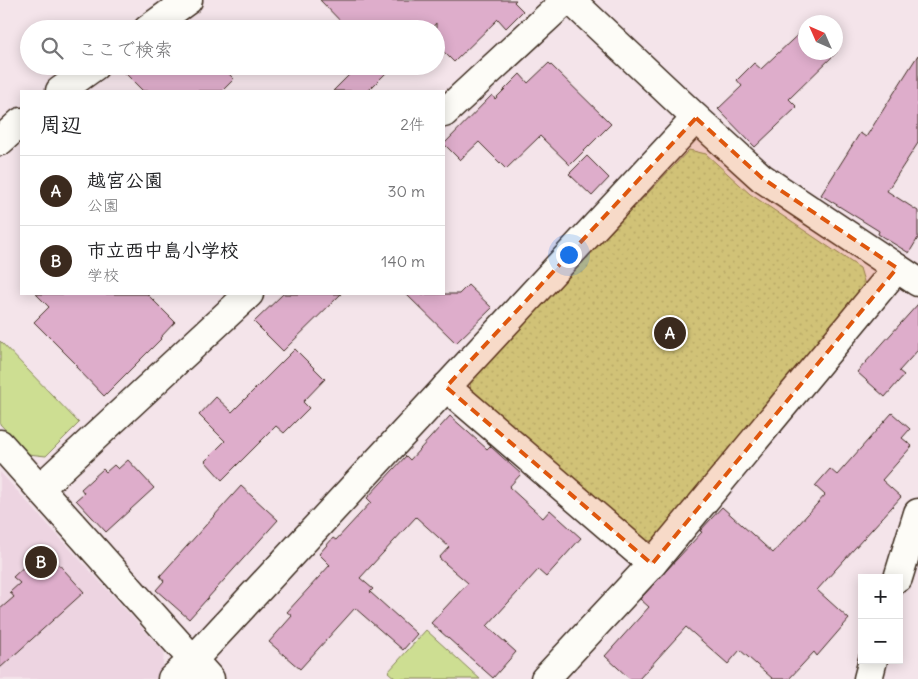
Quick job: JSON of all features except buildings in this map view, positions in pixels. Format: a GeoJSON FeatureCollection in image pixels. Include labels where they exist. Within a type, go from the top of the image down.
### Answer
{"type":"FeatureCollection","features":[{"type":"Feature","properties":{"kind":"street"},"geometry":{"type":"LineString","coordinates":[[160,20],[188,0]]}},
{"type":"Feature","properties":{"kind":"street"},"geometry":{"type":"LineString","coordinates":[[445,112],[573,2],[762,178],[908,275],[652,564],[545,679]]}},
{"type":"Feature","properties":{"kind":"street"},"geometry":{"type":"LineString","coordinates":[[61,90],[82,75]]}},
{"type":"Feature","properties":{"kind":"street"},"geometry":{"type":"LineString","coordinates":[[172,679],[202,669],[446,387],[696,118]]}},
{"type":"Feature","properties":{"kind":"street"},"geometry":{"type":"LineString","coordinates":[[0,141],[20,123]]}},
{"type":"Feature","properties":{"kind":"street"},"geometry":{"type":"LineString","coordinates":[[40,488],[248,295]]}},
{"type":"Feature","properties":{"kind":"street"},"geometry":{"type":"LineString","coordinates":[[446,387],[652,564]]}},
{"type":"Feature","properties":{"kind":"street"},"geometry":{"type":"LineString","coordinates":[[0,444],[202,669]]}},
{"type":"Feature","properties":{"kind":"street"},"geometry":{"type":"LineString","coordinates":[[899,574],[918,514]]}},
{"type":"Feature","properties":{"kind":"street"},"geometry":{"type":"LineString","coordinates":[[868,679],[872,664]]}},
{"type":"Feature","properties":{"kind":"highlighted area"},"geometry":{"type":"Polygon","coordinates":[[[696,118],[762,178],[897,268],[652,564],[446,387],[696,118]]]}},
{"type":"Feature","properties":{"kind":"shaded area"},"geometry":{"type":"Polygon","coordinates":[[[0,472],[164,652],[162,673],[155,679],[0,679],[0,472]]]}},
{"type":"Feature","properties":{"kind":"green space"},"geometry":{"type":"Polygon","coordinates":[[[689,150],[706,154],[750,194],[860,268],[865,285],[653,541],[638,540],[471,399],[470,380],[689,150]]]}},
{"type":"Feature","properties":{"kind":"green space"},"geometry":{"type":"Polygon","coordinates":[[[0,341],[79,423],[46,456],[28,454],[0,424],[0,341]]]}},
{"type":"Feature","properties":{"kind":"green space"},"geometry":{"type":"Polygon","coordinates":[[[426,630],[480,679],[396,679],[388,672],[426,630]]]}},
{"type":"Feature","properties":{"kind":"place","name":"越宮公園"},"geometry":{"type":"Point","coordinates":[670,333]}},
{"type":"Feature","properties":{"kind":"place","name":"市立西中島小学校"},"geometry":{"type":"Point","coordinates":[41,562]}}]}
